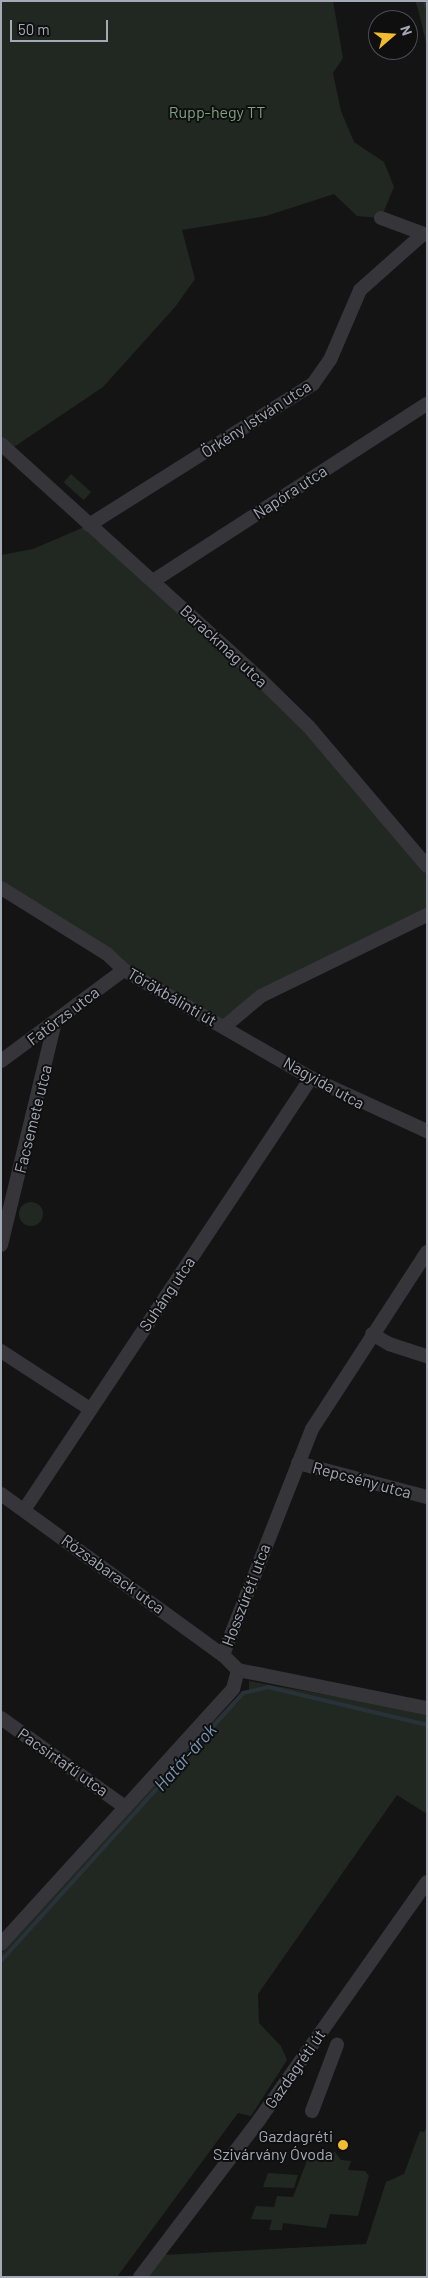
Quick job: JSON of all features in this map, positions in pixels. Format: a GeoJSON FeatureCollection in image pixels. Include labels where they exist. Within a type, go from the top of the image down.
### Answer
{"type":"FeatureCollection","features":[{"type":"Feature","properties":{"kind":"street"},"geometry":{"type":"LineString","coordinates":[[381,218],[425,235]]}},
{"type":"Feature","properties":{"kind":"street","name":"Örkény István utca"},"geometry":{"type":"LineString","coordinates":[[89,525],[312,384],[330,360],[360,290],[425,235]]}},
{"type":"Feature","properties":{"kind":"street","name":"Napóra utca"},"geometry":{"type":"LineString","coordinates":[[153,581],[427,404]]}},
{"type":"Feature","properties":{"kind":"street","name":"Barackmag utca"},"geometry":{"type":"LineString","coordinates":[[1,444],[153,581],[309,727],[427,866]]}},
{"type":"Feature","properties":{"kind":"street","name":"Törökbálinti út"},"geometry":{"type":"LineString","coordinates":[[1,888],[107,954],[124,970],[224,1027],[261,996],[427,915]]}},
{"type":"Feature","properties":{"kind":"street","name":"Fatörzs utca"},"geometry":{"type":"LineString","coordinates":[[1,1061],[124,970]]}},
{"type":"Feature","properties":{"kind":"street","name":"Facsemete utca"},"geometry":{"type":"LineString","coordinates":[[1,1245],[5,1210],[55,1022]]}},
{"type":"Feature","properties":{"kind":"street","name":"Nagyida utca"},"geometry":{"type":"LineString","coordinates":[[224,1027],[311,1078],[427,1131]]}},
{"type":"Feature","properties":{"kind":"street","name":"Suháng utca"},"geometry":{"type":"LineString","coordinates":[[24,1510],[311,1078]]}},
{"type":"Feature","properties":{"kind":"street","name":"Hosszúréti utca"},"geometry":{"type":"LineString","coordinates":[[1,1944],[233,1688],[238,1670],[223,1655],[298,1462],[326,1403],[427,1252]]}},
{"type":"Feature","properties":{"kind":"street"},"geometry":{"type":"LineString","coordinates":[[372,1334],[427,1356]]}},
{"type":"Feature","properties":{"kind":"street"},"geometry":{"type":"LineString","coordinates":[[1,1351],[90,1410]]}},
{"type":"Feature","properties":{"kind":"street","name":"Repcsény utca"},"geometry":{"type":"LineString","coordinates":[[298,1462],[427,1497]]}},
{"type":"Feature","properties":{"kind":"street","name":"Rózsabarack utca"},"geometry":{"type":"LineString","coordinates":[[1,1494],[223,1655]]}},
{"type":"Feature","properties":{"kind":"street"},"geometry":{"type":"LineString","coordinates":[[238,1670],[427,1708]]}},
{"type":"Feature","properties":{"kind":"street","name":"Pacsirtafű utca"},"geometry":{"type":"LineString","coordinates":[[1,1718],[125,1807]]}},
{"type":"Feature","properties":{"kind":"street","name":"Gazdagréti út"},"geometry":{"type":"LineString","coordinates":[[140,2277],[249,2134],[427,1882]]}},
{"type":"Feature","properties":{"kind":"street"},"geometry":{"type":"LineString","coordinates":[[312,2111],[337,2045]]}},
{"type":"Feature","properties":{"kind":"green space","name":"Rupp-hegy TT"},"geometry":{"type":"Polygon","coordinates":[[[1,1],[333,1],[343,58],[333,73],[341,111],[354,142],[384,162],[394,187],[381,218],[357,216],[334,194],[266,216],[182,230],[195,279],[175,307],[103,387],[8,451],[1,449],[1,1]]]}},
{"type":"Feature","properties":{"kind":"green space"},"geometry":{"type":"Polygon","coordinates":[[[415,1],[427,1],[427,47],[418,9],[415,1]]]}},
{"type":"Feature","properties":{"kind":"green space"},"geometry":{"type":"Polygon","coordinates":[[[71,474],[91,492],[84,500],[64,482],[71,474]]]}},
{"type":"Feature","properties":{"kind":"green space"},"geometry":{"type":"Polygon","coordinates":[[[89,525],[260,679],[427,866],[427,915],[261,996],[224,1027],[1,888],[1,555],[33,549],[89,525]]]}},
{"type":"Feature","properties":{"kind":"green space"},"geometry":{"type":"Polygon","coordinates":[[[31,1202],[39,1206],[43,1214],[39,1222],[31,1226],[23,1222],[19,1214],[23,1206],[31,1202]]]}},
{"type":"Feature","properties":{"kind":"green space"},"geometry":{"type":"Polygon","coordinates":[[[249,1681],[427,1713],[427,1814],[397,1795],[258,1994],[259,2023],[281,2046],[287,2060],[251,2116],[238,2113],[117,2277],[1,2277],[1,1954],[189,1747],[233,1701],[249,1691],[249,1681]]]}},
{"type":"Feature","properties":{"kind":"green space"},"geometry":{"type":"Polygon","coordinates":[[[427,2126],[427,2277],[146,2277],[164,2255],[366,2244],[386,2182],[404,2174],[420,2131],[424,2132],[427,2126]]]}},
{"type":"Feature","properties":{"kind":"green space"},"geometry":{"type":"Polygon","coordinates":[[[322,2150],[335,2152],[341,2160],[351,2161],[348,2170],[365,2171],[369,2176],[358,2216],[330,2214],[326,2228],[283,2223],[282,2230],[269,2230],[272,2220],[251,2219],[256,2206],[274,2207],[277,2196],[293,2197],[308,2158],[320,2158],[322,2150]]]}},
{"type":"Feature","properties":{"kind":"green space"},"geometry":{"type":"Polygon","coordinates":[[[268,2173],[298,2175],[294,2188],[263,2187],[268,2173]]]}},
{"type":"Feature","properties":{"kind":"waterway"},"geometry":{"type":"LineString","coordinates":[[425,1],[427,7]]}},
{"type":"Feature","properties":{"kind":"waterway","name":"Határ-árok"},"geometry":{"type":"LineString","coordinates":[[1,1961],[243,1693],[268,1687],[427,1725]]}},
{"type":"Feature","properties":{"kind":"place","name":"Gazdagréti Szivárvány Óvoda"},"geometry":{"type":"Point","coordinates":[343,2145]}}]}
